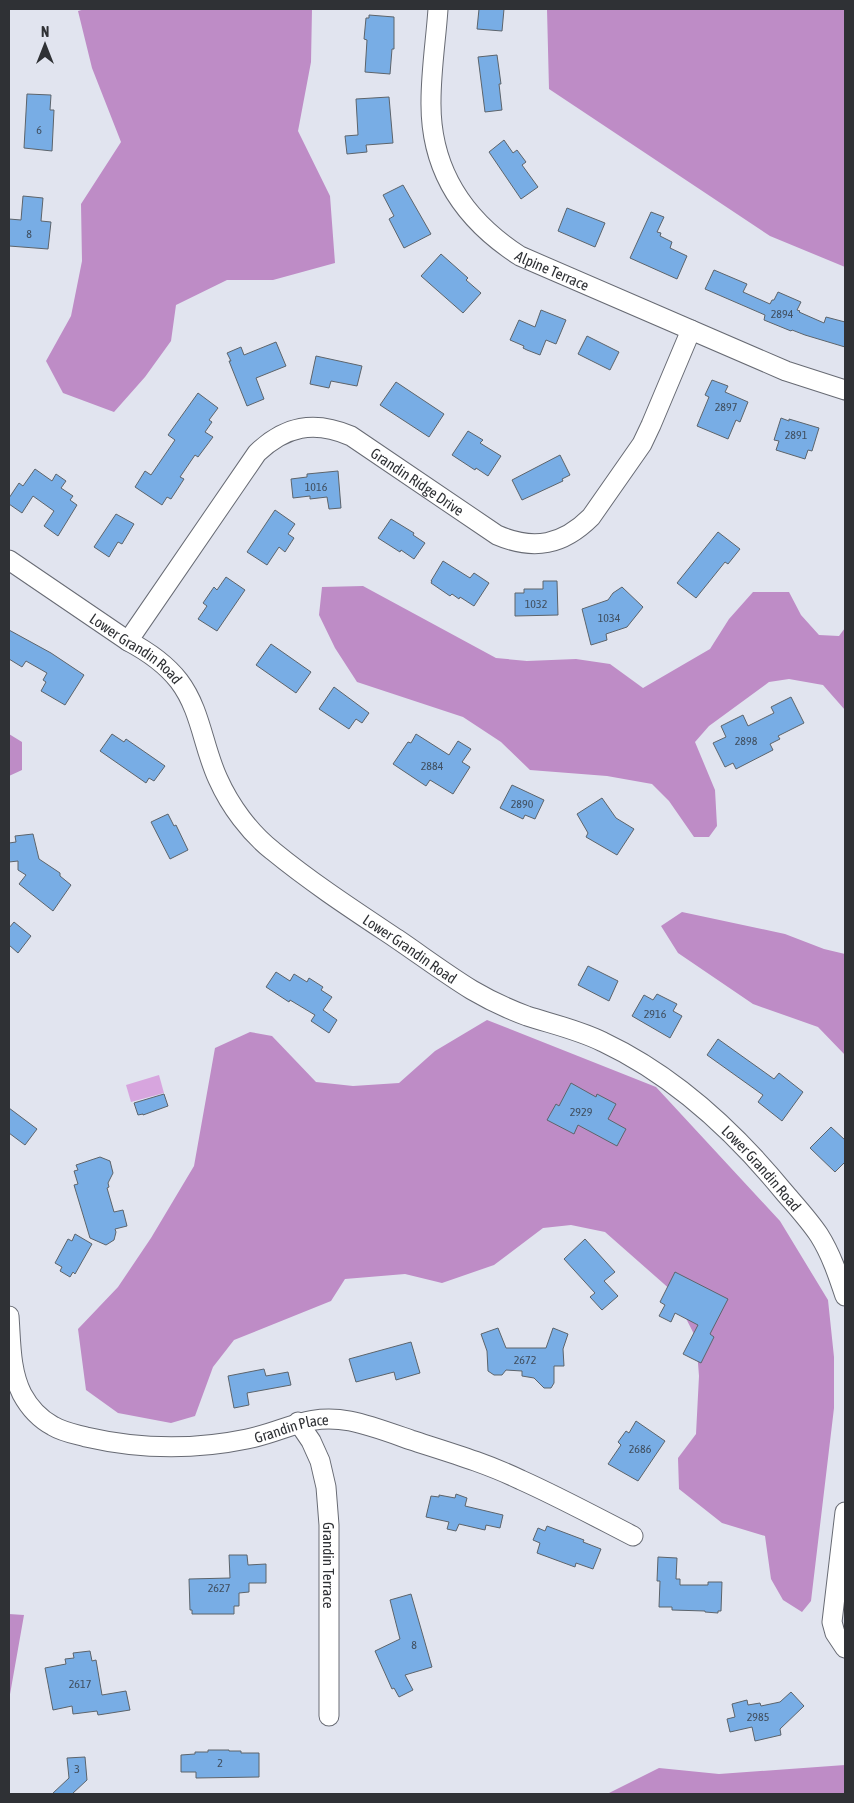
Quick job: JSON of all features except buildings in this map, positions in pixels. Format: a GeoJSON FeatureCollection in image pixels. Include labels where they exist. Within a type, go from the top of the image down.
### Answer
{"type":"FeatureCollection","features":[{"type":"Feature","properties":{"kind":"street","name":"Alpine Terrace"},"geometry":{"type":"LineString","coordinates":[[438,9],[431,100],[432,124],[436,146],[445,173],[458,198],[471,216],[486,231],[502,245],[520,256],[786,371],[845,390]]}},
{"type":"Feature","properties":{"kind":"street","name":"Grandin Ridge Drive"},"geometry":{"type":"LineString","coordinates":[[128,641],[256,453],[267,443],[293,429],[323,427],[351,436],[497,535],[511,541],[525,544],[540,544],[568,536],[591,517],[642,444],[692,330]]}},
{"type":"Feature","properties":{"kind":"street","name":"Lower Grandin Road"},"geometry":{"type":"LineString","coordinates":[[9,560],[128,641],[147,651],[179,682],[190,700],[218,779],[238,813],[250,829],[271,850],[340,901],[473,990],[527,1016],[561,1025],[601,1040],[632,1056],[685,1092],[771,1176],[820,1236],[836,1268],[845,1296]]}},
{"type":"Feature","properties":{"kind":"street","name":"Grandin Place"},"geometry":{"type":"LineString","coordinates":[[9,1316],[13,1368],[23,1395],[41,1418],[66,1432],[112,1442],[175,1447],[212,1445],[248,1438],[298,1422],[314,1419],[330,1418],[352,1421],[465,1457],[528,1483],[633,1536]]}},
{"type":"Feature","properties":{"kind":"street","name":"Grandin Terrace"},"geometry":{"type":"LineString","coordinates":[[298,1422],[311,1440],[320,1461],[326,1487],[329,1525],[329,1716]]}},
{"type":"Feature","properties":{"kind":"street"},"geometry":{"type":"LineString","coordinates":[[845,1512],[832,1622],[835,1633],[845,1648]]}},
{"type":"Feature","properties":{"kind":"shaded area"},"geometry":{"type":"Polygon","coordinates":[[[85,9],[312,9],[311,62],[298,131],[330,196],[335,263],[273,280],[227,280],[176,305],[171,341],[145,377],[114,412],[63,393],[46,361],[71,316],[82,261],[81,204],[121,142],[92,68],[78,11],[85,9]]]}},
{"type":"Feature","properties":{"kind":"shaded area"},"geometry":{"type":"Polygon","coordinates":[[[547,9],[845,9],[845,267],[770,236],[549,89],[547,9]]]}},
{"type":"Feature","properties":{"kind":"shaded area"},"geometry":{"type":"Polygon","coordinates":[[[363,586],[496,658],[527,661],[576,659],[610,664],[643,688],[710,649],[729,619],[753,592],[789,592],[801,615],[819,635],[839,636],[845,628],[845,710],[823,685],[789,679],[769,682],[709,726],[695,742],[715,790],[717,826],[709,837],[694,837],[669,801],[652,784],[607,776],[530,770],[501,742],[463,717],[357,682],[335,648],[319,615],[322,587],[363,586]]]}},
{"type":"Feature","properties":{"kind":"shaded area"},"geometry":{"type":"Polygon","coordinates":[[[9,734],[22,742],[22,770],[9,776],[9,734]]]}},
{"type":"Feature","properties":{"kind":"shaded area"},"geometry":{"type":"Polygon","coordinates":[[[682,912],[785,934],[824,949],[845,954],[845,1055],[818,1027],[753,1004],[678,953],[661,926],[682,912]]]}},
{"type":"Feature","properties":{"kind":"shaded area"},"geometry":{"type":"Polygon","coordinates":[[[487,1020],[656,1087],[780,1221],[828,1300],[834,1357],[834,1408],[811,1601],[802,1612],[783,1600],[771,1579],[765,1536],[722,1523],[679,1489],[678,1458],[696,1434],[699,1376],[696,1338],[672,1291],[605,1232],[571,1225],[543,1228],[494,1265],[442,1283],[405,1274],[345,1279],[331,1301],[234,1340],[213,1367],[195,1416],[171,1423],[118,1413],[86,1390],[78,1329],[118,1287],[151,1238],[194,1166],[215,1048],[250,1032],[272,1036],[316,1082],[353,1086],[399,1083],[435,1051],[487,1020]]]}},
{"type":"Feature","properties":{"kind":"shaded area"},"geometry":{"type":"Polygon","coordinates":[[[159,1075],[164,1093],[131,1102],[126,1085],[159,1075]]]}},
{"type":"Feature","properties":{"kind":"shaded area"},"geometry":{"type":"Polygon","coordinates":[[[9,1614],[24,1615],[9,1700],[9,1614]]]}},
{"type":"Feature","properties":{"kind":"shaded area"},"geometry":{"type":"Polygon","coordinates":[[[845,1765],[845,1794],[607,1794],[659,1768],[719,1774],[845,1765]]]}}]}
